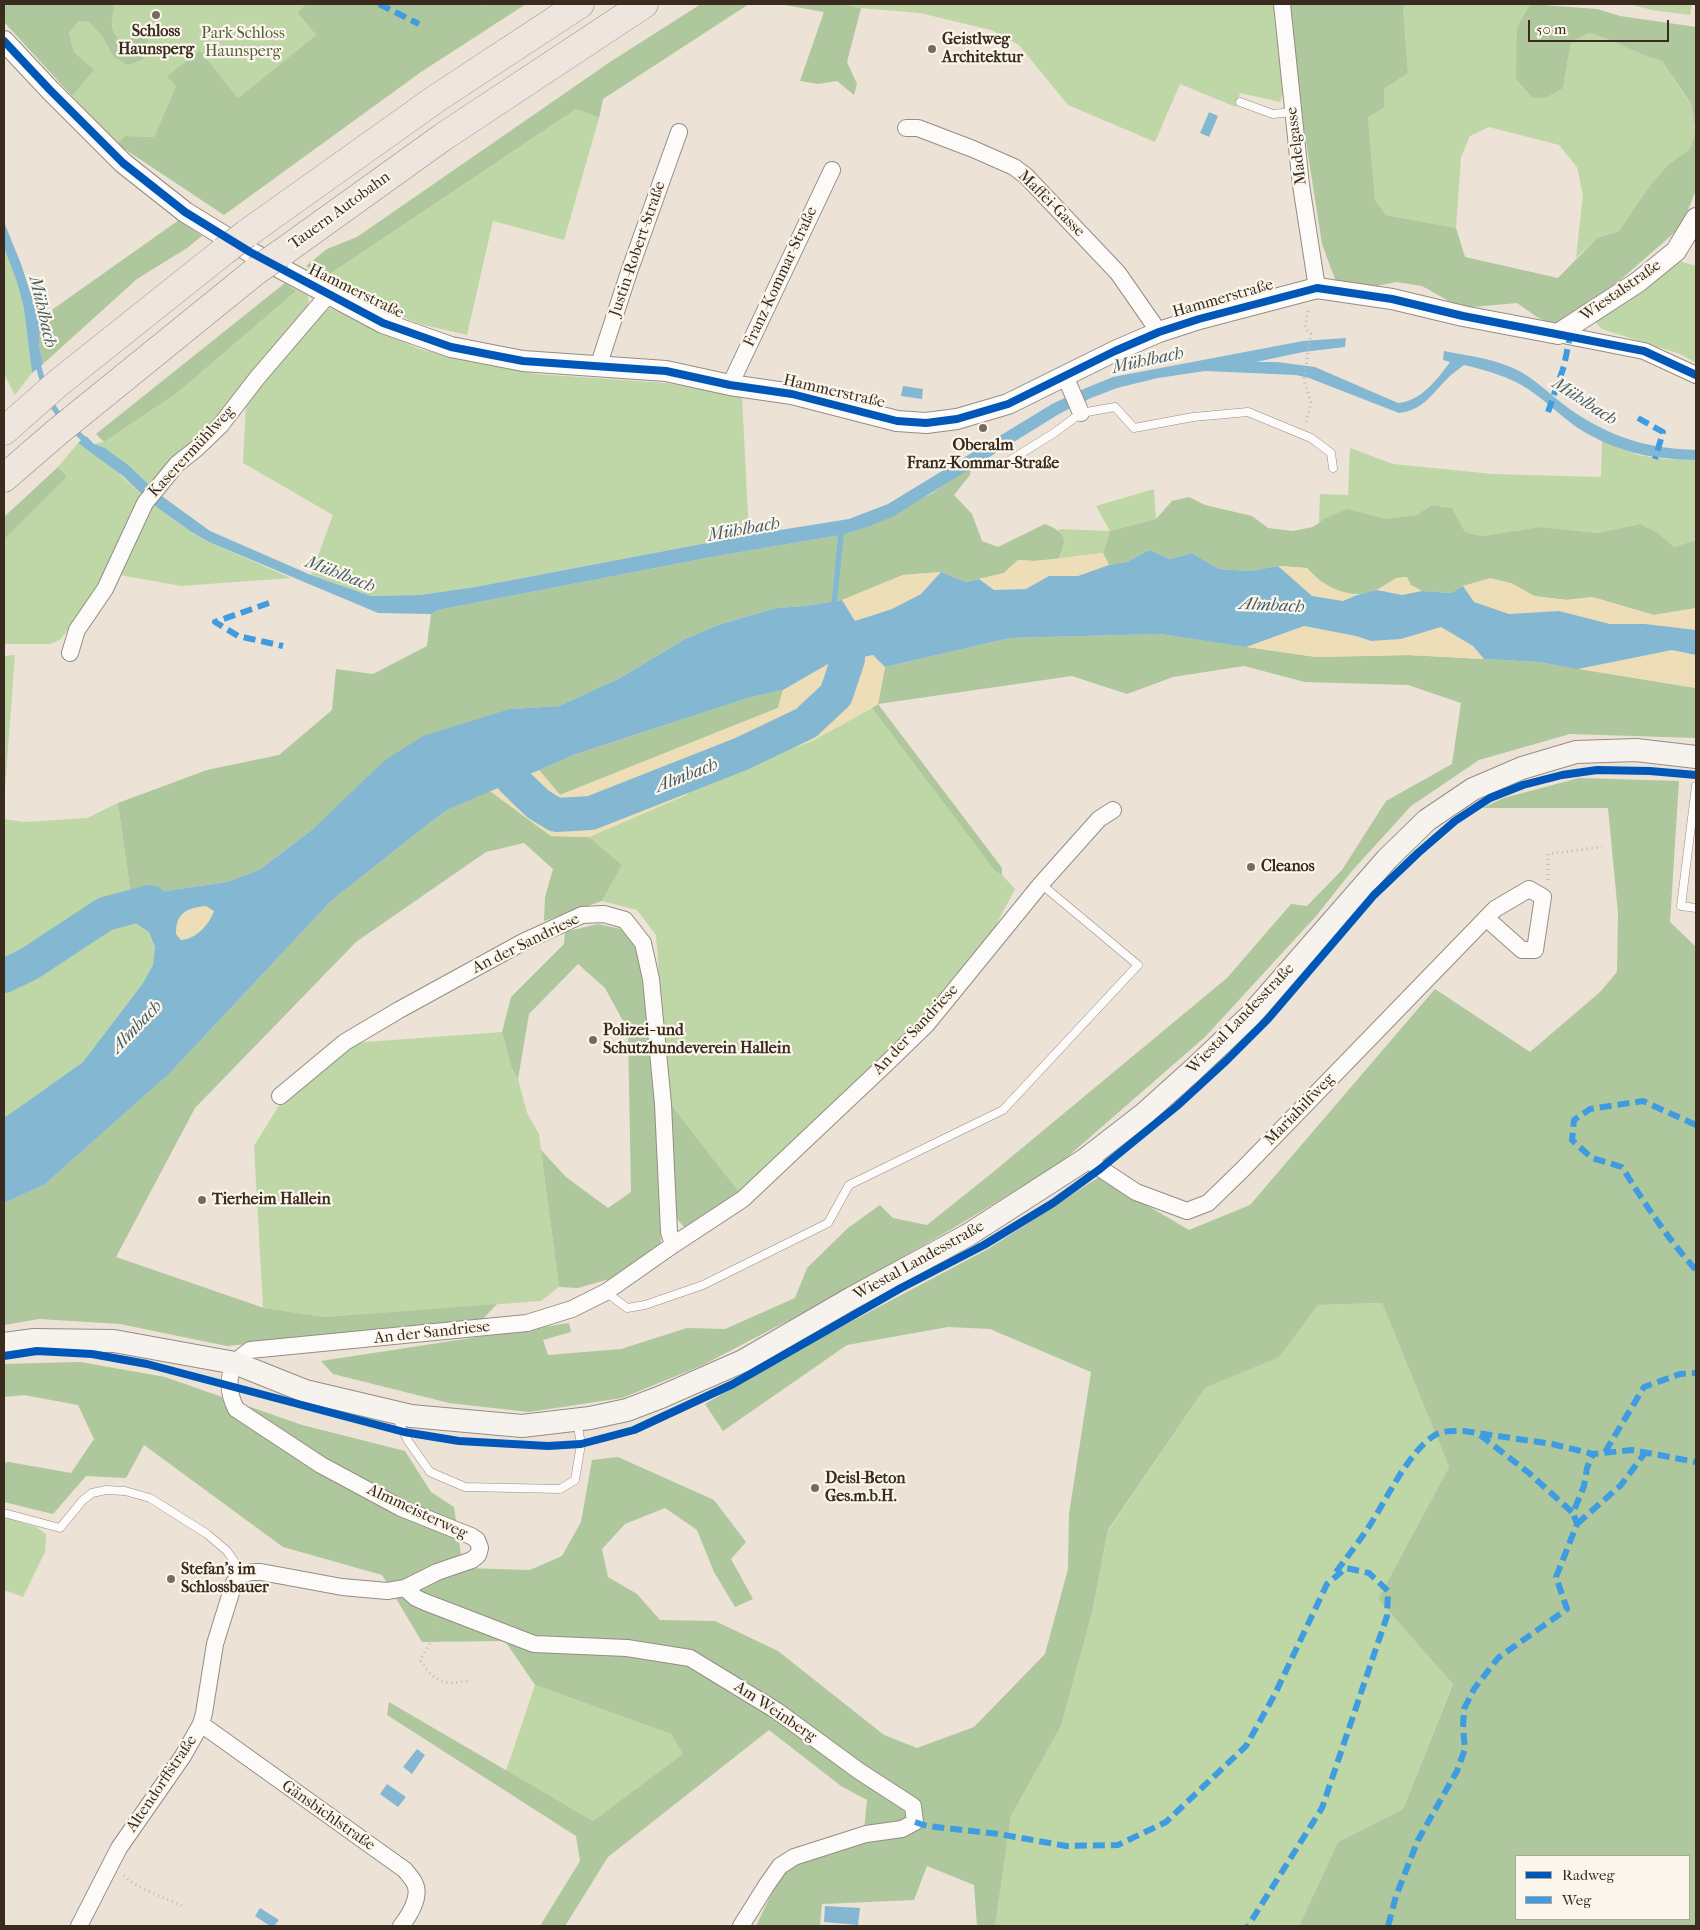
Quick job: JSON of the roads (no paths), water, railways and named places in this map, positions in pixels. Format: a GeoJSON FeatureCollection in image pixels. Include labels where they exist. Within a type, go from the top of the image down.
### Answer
{"type":"FeatureCollection","features":[{"type":"Feature","properties":{"kind":"highway"},"geometry":{"type":"LineString","coordinates":[[4,430],[57,384],[246,234],[437,98],[580,4]]}},
{"type":"Feature","properties":{"kind":"highway","name":"Tauern Autobahn"},"geometry":{"type":"LineString","coordinates":[[4,478],[56,433],[257,270],[443,137],[644,4]]}},
{"type":"Feature","properties":{"kind":"main road","name":"Wiestal Landesstraße"},"geometry":{"type":"LineString","coordinates":[[4,1344],[34,1340],[114,1341],[235,1364],[305,1391],[411,1416],[522,1426],[627,1410],[661,1398],[743,1361],[852,1298],[968,1235],[1086,1159],[1144,1114],[1250,1016],[1387,859],[1427,820],[1473,789],[1522,768],[1576,752],[1636,750],[1696,757]]}},
{"type":"Feature","properties":{"kind":"street","name":"Madelgasse"},"geometry":{"type":"LineString","coordinates":[[1282,4],[1301,185],[1317,288]]}},
{"type":"Feature","properties":{"kind":"street","name":"Hammerstraße"},"geometry":{"type":"LineString","coordinates":[[4,41],[116,156],[150,185],[194,217],[250,252],[383,323],[451,347],[522,361],[666,371],[730,385],[792,394],[897,421],[926,423],[948,421],[997,408],[1067,380],[1114,351],[1159,332],[1199,319],[1317,288],[1392,299],[1463,316],[1644,351],[1696,375]]}},
{"type":"Feature","properties":{"kind":"street","name":"Maffei-Gasse"},"geometry":{"type":"LineString","coordinates":[[906,128],[918,128],[973,149],[1014,167],[1026,176],[1118,273],[1159,332]]}},
{"type":"Feature","properties":{"kind":"street","name":"Justin-Robert-Straße"},"geometry":{"type":"LineString","coordinates":[[598,367],[629,272],[679,132]]}},
{"type":"Feature","properties":{"kind":"street","name":"Franz-Kommar-Straße"},"geometry":{"type":"LineString","coordinates":[[730,385],[832,170]]}},
{"type":"Feature","properties":{"kind":"street","name":"Wiestalstraße"},"geometry":{"type":"LineString","coordinates":[[1558,334],[1638,282],[1676,251],[1696,218]]}},
{"type":"Feature","properties":{"kind":"street","name":"Kaserermühlweg"},"geometry":{"type":"LineString","coordinates":[[70,653],[77,630],[105,589],[145,503],[176,464],[220,426],[257,378],[328,295]]}},
{"type":"Feature","properties":{"kind":"street"},"geometry":{"type":"LineString","coordinates":[[1067,380],[1079,410]]}},
{"type":"Feature","properties":{"kind":"street","name":"An der Sandriese"},"geometry":{"type":"LineString","coordinates":[[235,1364],[250,1350],[527,1323],[572,1309],[606,1292],[743,1199],[888,1062],[927,1024],[1041,884],[1099,819],[1113,810]]}},
{"type":"Feature","properties":{"kind":"street","name":"Mariahilfweg"},"geometry":{"type":"LineString","coordinates":[[1086,1159],[1136,1192],[1187,1211],[1208,1203],[1249,1163],[1486,918],[1495,909],[1529,889],[1543,897],[1535,950],[1522,950],[1486,918]]}},
{"type":"Feature","properties":{"kind":"street","name":"An der Sandriese"},"geometry":{"type":"LineString","coordinates":[[280,1096],[345,1042],[523,942],[582,915],[604,914],[625,920],[643,943],[651,979],[663,1104],[669,1232],[673,1245]]}},
{"type":"Feature","properties":{"kind":"street","name":"Almmeisterweg"},"geometry":{"type":"LineString","coordinates":[[235,1364],[229,1385],[230,1397],[236,1409],[321,1465],[401,1508],[471,1536],[477,1540],[480,1548],[478,1555],[472,1560],[438,1572],[406,1588],[387,1591],[342,1587],[260,1572],[239,1575]]}},
{"type":"Feature","properties":{"kind":"street","name":"Altendorffstraße"},"geometry":{"type":"LineString","coordinates":[[79,1926],[119,1848],[183,1756],[201,1724],[215,1644],[234,1582],[239,1575]]}},
{"type":"Feature","properties":{"kind":"street","name":"Am Weinberg"},"geometry":{"type":"LineString","coordinates":[[406,1588],[416,1598],[425,1602],[534,1644],[627,1648],[690,1658],[777,1711],[913,1806],[915,1822],[902,1829],[866,1834],[794,1857],[780,1866],[742,1926]]}},
{"type":"Feature","properties":{"kind":"street","name":"Gänsbichlstraße"},"geometry":{"type":"LineString","coordinates":[[201,1724],[405,1870],[414,1882],[417,1890],[415,1900],[401,1926]]}},
{"type":"Feature","properties":{"kind":"lane"},"geometry":{"type":"LineString","coordinates":[[1240,102],[1273,114],[1293,112]]}},
{"type":"Feature","properties":{"kind":"lane"},"geometry":{"type":"LineString","coordinates":[[1008,461],[1054,433],[1079,410],[1115,407],[1134,428],[1193,417],[1248,412],[1311,438],[1331,453],[1332,468]]}},
{"type":"Feature","properties":{"kind":"lane"},"geometry":{"type":"LineString","coordinates":[[1696,786],[1682,906],[1696,908]]}},
{"type":"Feature","properties":{"kind":"lane"},"geometry":{"type":"LineString","coordinates":[[606,1292],[627,1308],[645,1305],[703,1284],[828,1223],[849,1185],[1003,1110],[1138,964],[1041,884]]}},
{"type":"Feature","properties":{"kind":"lane"},"geometry":{"type":"LineString","coordinates":[[394,1412],[408,1441],[430,1472],[465,1487],[560,1489],[575,1480],[581,1444],[577,1419]]}},
{"type":"Feature","properties":{"kind":"lane"},"geometry":{"type":"LineString","coordinates":[[4,1513],[60,1528],[83,1500],[92,1493],[106,1490],[125,1491],[150,1498],[207,1534],[227,1551],[236,1564],[239,1575]]}},
{"type":"Feature","properties":{"kind":"water"},"geometry":{"type":"Polygon","coordinates":[[[1209,112],[1218,116],[1209,137],[1200,133],[1209,112]]]}},
{"type":"Feature","properties":{"kind":"water"},"geometry":{"type":"Polygon","coordinates":[[[4,222],[21,264],[39,319],[39,345],[43,364],[32,373],[24,309],[17,282],[4,248],[4,222]]]}},
{"type":"Feature","properties":{"kind":"water"},"geometry":{"type":"Polygon","coordinates":[[[1346,338],[1345,347],[1303,352],[1256,362],[1277,362],[1315,367],[1398,403],[1421,394],[1434,382],[1450,362],[1443,360],[1444,351],[1484,359],[1518,370],[1568,408],[1606,430],[1649,445],[1696,450],[1696,460],[1653,457],[1613,446],[1578,428],[1536,394],[1514,381],[1498,374],[1464,365],[1420,405],[1414,409],[1399,413],[1309,378],[1296,375],[1205,371],[1158,378],[1117,388],[1091,398],[1059,414],[894,516],[865,528],[841,535],[717,556],[438,610],[431,614],[378,613],[209,542],[151,503],[123,476],[78,443],[86,436],[94,444],[105,448],[128,465],[159,494],[210,531],[311,575],[371,596],[420,595],[475,587],[749,535],[849,519],[888,504],[1052,404],[1113,377],[1303,341],[1346,338]]]}},
{"type":"Feature","properties":{"kind":"water"},"geometry":{"type":"Polygon","coordinates":[[[903,386],[923,389],[922,399],[901,396],[903,386]]]}},
{"type":"Feature","properties":{"kind":"water"},"geometry":{"type":"Polygon","coordinates":[[[1149,550],[1170,559],[1192,553],[1219,569],[1250,571],[1278,566],[1312,596],[1343,601],[1377,590],[1402,595],[1422,591],[1451,593],[1463,586],[1474,602],[1509,614],[1559,611],[1610,624],[1645,624],[1696,630],[1696,655],[1672,650],[1578,669],[1538,662],[1484,659],[1473,646],[1441,627],[1401,639],[1371,641],[1356,636],[1304,626],[1246,647],[1160,634],[1010,638],[885,667],[873,655],[828,664],[783,690],[751,697],[576,754],[445,811],[332,900],[169,1074],[44,1185],[4,1203],[4,1118],[83,1062],[143,983],[153,965],[155,947],[149,932],[134,922],[116,921],[105,914],[103,903],[131,896],[227,882],[259,870],[313,829],[384,761],[423,736],[510,709],[559,706],[620,678],[685,639],[718,625],[776,608],[805,606],[842,600],[855,621],[892,609],[921,594],[941,572],[966,582],[979,579],[994,590],[1026,589],[1049,576],[1078,576],[1109,565],[1127,562],[1149,550]],[[206,906],[188,910],[180,916],[176,927],[176,934],[181,940],[197,934],[209,921],[214,911],[206,906]]]}},
{"type":"Feature","properties":{"kind":"water"},"geometry":{"type":"Polygon","coordinates":[[[417,1749],[425,1755],[412,1774],[403,1767],[417,1749]]]}},
{"type":"Feature","properties":{"kind":"water"},"geometry":{"type":"Polygon","coordinates":[[[387,1784],[406,1797],[398,1807],[380,1794],[387,1784]]]}},
{"type":"Feature","properties":{"kind":"water"},"geometry":{"type":"Polygon","coordinates":[[[825,1906],[860,1908],[858,1925],[824,1922],[825,1906]]]}},
{"type":"Feature","properties":{"kind":"water"},"geometry":{"type":"Polygon","coordinates":[[[260,1908],[279,1920],[274,1926],[270,1926],[255,1916],[260,1908]]]}},
{"type":"Feature","properties":{"kind":"waterway","name":"Mühlbach"},"geometry":{"type":"LineString","coordinates":[[37,361],[44,386]]}},
{"type":"Feature","properties":{"kind":"waterway","name":"Mühlbach"},"geometry":{"type":"LineString","coordinates":[[50,402],[61,418]]}},
{"type":"Feature","properties":{"kind":"waterway","name":"Mühlbach"},"geometry":{"type":"LineString","coordinates":[[72,428],[87,442]]}},
{"type":"Feature","properties":{"kind":"waterway","name":"Mühlbach"},"geometry":{"type":"LineString","coordinates":[[836,608],[834,605],[841,535],[844,529]]}},
{"type":"Feature","properties":{"kind":"waterway","name":"Almbach"},"geometry":{"type":"LineString","coordinates":[[490,752],[513,780],[538,804],[556,815],[591,813],[741,754],[806,723],[836,695],[848,659],[848,638]]}},
{"type":"Feature","properties":{"kind":"waterway","name":"Almbach"},"geometry":{"type":"LineString","coordinates":[[4,976],[29,964],[105,914],[150,902]]}},
{"type":"Feature","properties":{"kind":"place","name":"Schloss Haunsperg"},"geometry":{"type":"Point","coordinates":[156,15]}},
{"type":"Feature","properties":{"kind":"place","name":"Geistlweg Architektur"},"geometry":{"type":"Point","coordinates":[932,49]}},
{"type":"Feature","properties":{"kind":"place","name":"Oberalm Franz-Kommar-Straße"},"geometry":{"type":"Point","coordinates":[983,428]}},
{"type":"Feature","properties":{"kind":"place","name":"Cleanos"},"geometry":{"type":"Point","coordinates":[1251,867]}},
{"type":"Feature","properties":{"kind":"place","name":"Polizei- und Schutzhundeverein Hallein"},"geometry":{"type":"Point","coordinates":[593,1040]}},
{"type":"Feature","properties":{"kind":"place","name":"Tierheim Hallein"},"geometry":{"type":"Point","coordinates":[202,1200]}},
{"type":"Feature","properties":{"kind":"place","name":"Deisl-Beton Ges.m.b.H."},"geometry":{"type":"Point","coordinates":[815,1488]}},
{"type":"Feature","properties":{"kind":"place","name":"Stefan's im Schlossbauer"},"geometry":{"type":"Point","coordinates":[171,1579]}},
{"type":"Feature","properties":{"kind":"park label","name":"Park Schloss Haunsperg"},"geometry":{"type":"Point","coordinates":[243,43]}}]}
